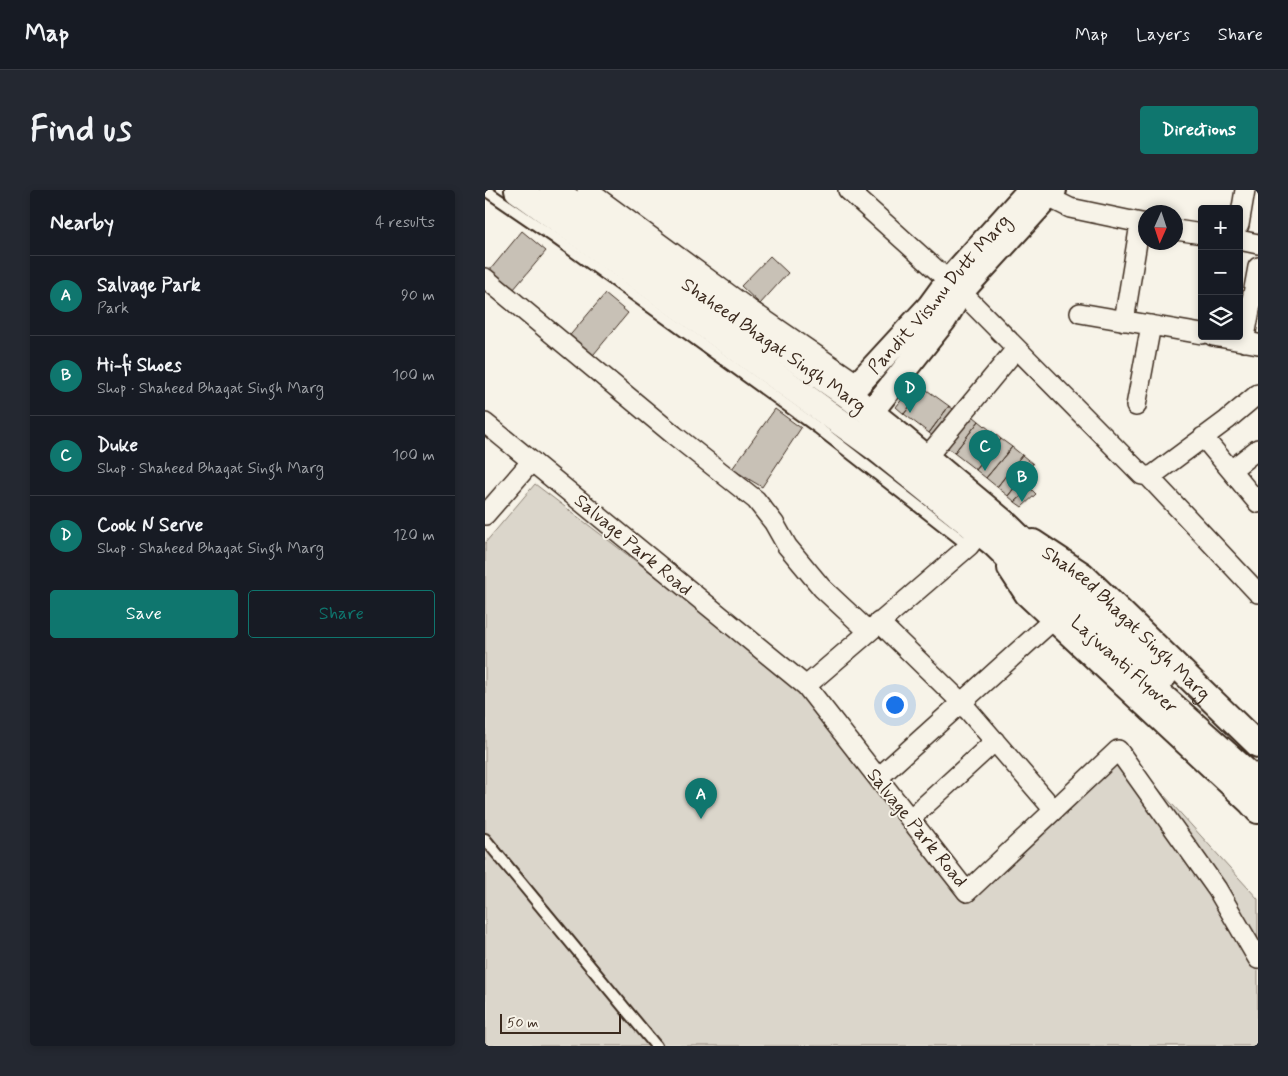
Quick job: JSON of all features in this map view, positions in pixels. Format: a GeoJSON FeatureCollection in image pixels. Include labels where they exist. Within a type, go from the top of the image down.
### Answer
{"type":"FeatureCollection","features":[{"type":"Feature","properties":{"kind":"main road"},"geometry":{"type":"LineString","coordinates":[[518,190],[546,198]]}},
{"type":"Feature","properties":{"kind":"main road","name":"Shaheed Bhagat Singh Marg"},"geometry":{"type":"LineString","coordinates":[[546,198],[876,448],[987,537]]}},
{"type":"Feature","properties":{"kind":"main road","name":"Shaheed Bhagat Singh Marg"},"geometry":{"type":"LineString","coordinates":[[546,198],[853,390],[871,413],[926,458],[987,537]]}},
{"type":"Feature","properties":{"kind":"main road","name":"Lajwanti Flyover"},"geometry":{"type":"LineString","coordinates":[[987,537],[1063,581],[1258,762]]}},
{"type":"Feature","properties":{"kind":"main road","name":"Lajwanti Flyover"},"geometry":{"type":"LineString","coordinates":[[987,537],[1256,799]]}},
{"type":"Feature","properties":{"kind":"street"},"geometry":{"type":"LineString","coordinates":[[587,190],[749,309],[853,390]]}},
{"type":"Feature","properties":{"kind":"street"},"geometry":{"type":"LineString","coordinates":[[848,190],[954,286],[1142,475],[1153,475],[1258,394]]}},
{"type":"Feature","properties":{"kind":"street"},"geometry":{"type":"LineString","coordinates":[[1242,205],[1245,190]]}},
{"type":"Feature","properties":{"kind":"street"},"geometry":{"type":"LineString","coordinates":[[1044,192],[1070,208],[1138,223]]}},
{"type":"Feature","properties":{"kind":"street","name":"Pandit Vishnu Dutt Marg"},"geometry":{"type":"LineString","coordinates":[[853,390],[929,307],[954,286],[1044,192]]}},
{"type":"Feature","properties":{"kind":"street"},"geometry":{"type":"LineString","coordinates":[[1183,231],[1198,233]]}},
{"type":"Feature","properties":{"kind":"street"},"geometry":{"type":"LineString","coordinates":[[1243,241],[1258,244]]}},
{"type":"Feature","properties":{"kind":"street"},"geometry":{"type":"LineString","coordinates":[[1124,320],[1138,249]]}},
{"type":"Feature","properties":{"kind":"street"},"geometry":{"type":"LineString","coordinates":[[1235,340],[1251,343],[1258,267]]}},
{"type":"Feature","properties":{"kind":"street"},"geometry":{"type":"LineString","coordinates":[[485,278],[666,429],[756,500],[774,523],[787,546],[822,588],[873,627],[961,702],[1054,810]]}},
{"type":"Feature","properties":{"kind":"street","name":"Pandit Vishnu Dutt Marg"},"geometry":{"type":"LineString","coordinates":[[871,413],[944,320],[954,286]]}},
{"type":"Feature","properties":{"kind":"street"},"geometry":{"type":"LineString","coordinates":[[1080,313],[1198,333]]}},
{"type":"Feature","properties":{"kind":"street"},"geometry":{"type":"LineString","coordinates":[[1137,406],[1151,326]]}},
{"type":"Feature","properties":{"kind":"street"},"geometry":{"type":"LineString","coordinates":[[926,458],[1016,349]]}},
{"type":"Feature","properties":{"kind":"street","name":"Salvage Park Road"},"geometry":{"type":"LineString","coordinates":[[485,423],[806,686],[967,892],[1118,750],[1217,889],[1258,958]]}},
{"type":"Feature","properties":{"kind":"street"},"geometry":{"type":"LineString","coordinates":[[1203,437],[1258,503]]}},
{"type":"Feature","properties":{"kind":"street"},"geometry":{"type":"LineString","coordinates":[[1231,470],[1258,449]]}},
{"type":"Feature","properties":{"kind":"street"},"geometry":{"type":"LineString","coordinates":[[485,514],[532,460]]}},
{"type":"Feature","properties":{"kind":"street"},"geometry":{"type":"LineString","coordinates":[[1148,476],[1258,593]]}},
{"type":"Feature","properties":{"kind":"street"},"geometry":{"type":"LineString","coordinates":[[806,686],[873,627],[987,537],[1027,594],[1256,799]]}},
{"type":"Feature","properties":{"kind":"street","name":"Shaheed Bhagat Singh Marg"},"geometry":{"type":"LineString","coordinates":[[987,537],[1083,574],[1258,745]]}},
{"type":"Feature","properties":{"kind":"street"},"geometry":{"type":"LineString","coordinates":[[878,778],[1054,619]]}},
{"type":"Feature","properties":{"kind":"street"},"geometry":{"type":"LineString","coordinates":[[910,820],[995,742]]}},
{"type":"Feature","properties":{"kind":"lane"},"geometry":{"type":"LineString","coordinates":[[485,190],[555,238],[817,428],[987,537]]}},
{"type":"Feature","properties":{"kind":"lane"},"geometry":{"type":"LineString","coordinates":[[485,839],[657,1046]]}},
{"type":"Feature","properties":{"kind":"shaded area"},"geometry":{"type":"Polygon","coordinates":[[[535,484],[804,690],[973,886],[1125,752],[1258,899],[1258,1046],[485,1046],[485,543],[535,484]]]}},
{"type":"Feature","properties":{"kind":"building"},"geometry":{"type":"Polygon","coordinates":[[[522,231],[546,251],[508,296],[485,276],[522,231]]]}},
{"type":"Feature","properties":{"kind":"building"},"geometry":{"type":"Polygon","coordinates":[[[770,256],[788,273],[760,304],[741,286],[770,256]]]}},
{"type":"Feature","properties":{"kind":"building"},"geometry":{"type":"Polygon","coordinates":[[[605,294],[628,313],[589,360],[566,340],[605,294]]]}},
{"type":"Feature","properties":{"kind":"building"},"geometry":{"type":"Polygon","coordinates":[[[916,381],[924,388],[904,414],[896,407],[916,381]]]}},
{"type":"Feature","properties":{"kind":"building"},"geometry":{"type":"Polygon","coordinates":[[[924,388],[949,406],[929,433],[904,414],[924,388]]]}},
{"type":"Feature","properties":{"kind":"building"},"geometry":{"type":"Polygon","coordinates":[[[949,406],[957,412],[937,439],[929,433],[949,406]]]}},
{"type":"Feature","properties":{"kind":"building"},"geometry":{"type":"Polygon","coordinates":[[[775,409],[801,428],[762,487],[732,469],[775,409]]]}},
{"type":"Feature","properties":{"kind":"building"},"geometry":{"type":"Polygon","coordinates":[[[968,412],[979,421],[954,453],[943,444],[968,412]]]}},
{"type":"Feature","properties":{"kind":"building"},"geometry":{"type":"Polygon","coordinates":[[[979,421],[1001,439],[976,470],[954,453],[979,421]]]}},
{"type":"Feature","properties":{"kind":"building"},"geometry":{"type":"Polygon","coordinates":[[[1001,439],[1012,447],[986,478],[976,470],[1001,439]]]}},
{"type":"Feature","properties":{"kind":"building"},"geometry":{"type":"Polygon","coordinates":[[[1012,447],[1022,455],[997,487],[986,478],[1012,447]]]}},
{"type":"Feature","properties":{"kind":"building"},"geometry":{"type":"Polygon","coordinates":[[[1022,455],[1033,464],[1008,496],[997,487],[1022,455]]]}},
{"type":"Feature","properties":{"kind":"building"},"geometry":{"type":"Polygon","coordinates":[[[1024,475],[1035,484],[1015,502],[1008,496],[1024,475]]]}},
{"type":"Feature","properties":{"kind":"building"},"geometry":{"type":"Polygon","coordinates":[[[1030,488],[1036,494],[1022,507],[1015,502],[1030,488]]]}},
{"type":"Feature","properties":{"kind":"place","name":"Cook N Serve"},"geometry":{"type":"Point","coordinates":[910,413]}},
{"type":"Feature","properties":{"kind":"place","name":"Duke"},"geometry":{"type":"Point","coordinates":[985,471]}},
{"type":"Feature","properties":{"kind":"place","name":"Hi-fi Shoes"},"geometry":{"type":"Point","coordinates":[1022,502]}},
{"type":"Feature","properties":{"kind":"place","name":"Salvage Park"},"geometry":{"type":"Point","coordinates":[701,819]}}]}
